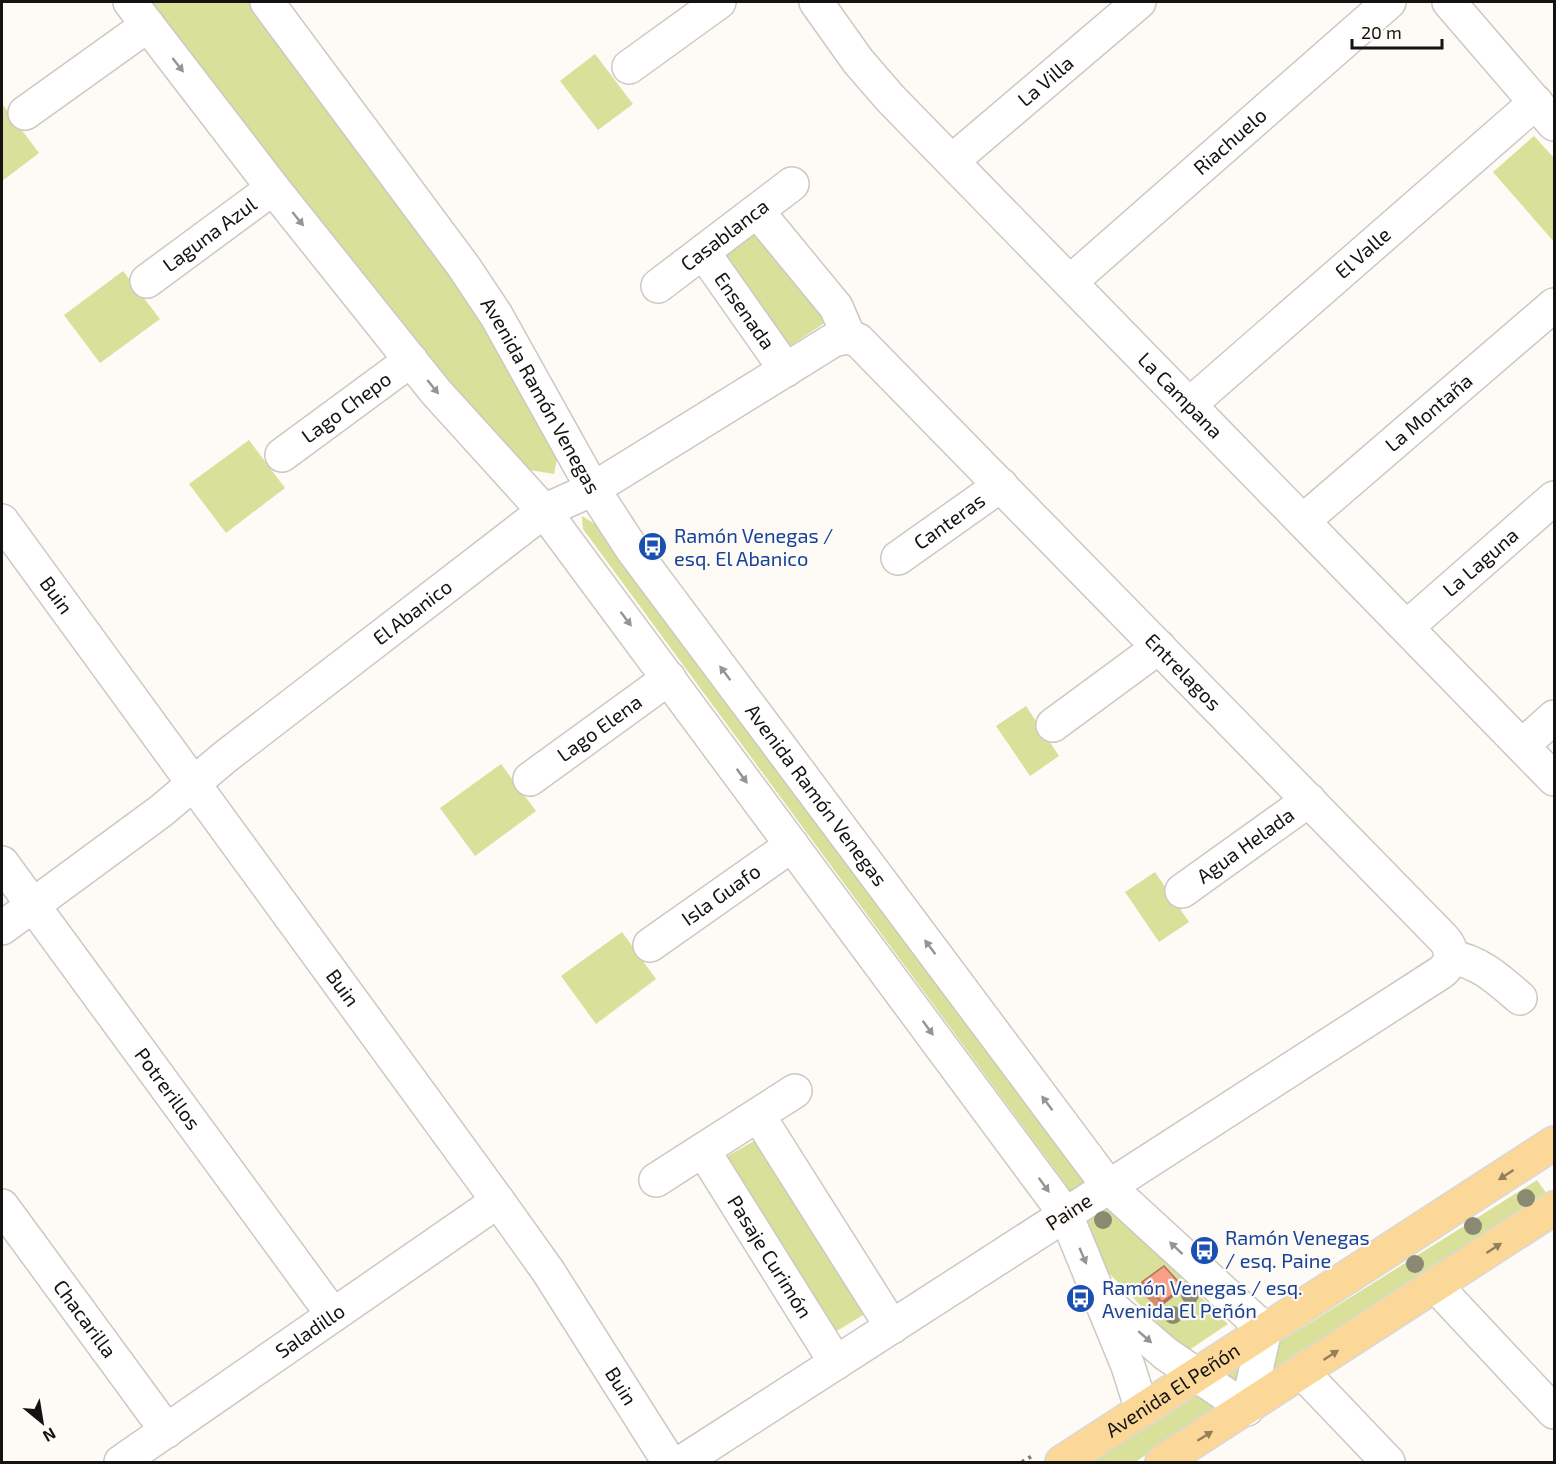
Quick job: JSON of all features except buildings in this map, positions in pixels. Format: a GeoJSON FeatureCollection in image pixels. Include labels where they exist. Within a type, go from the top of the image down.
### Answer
{"type":"FeatureCollection","features":[{"type":"Feature","properties":{"kind":"main road","name":"Avenida El Peñón"},"geometry":{"type":"LineString","coordinates":[[1062,1462],[1554,1143]]}},
{"type":"Feature","properties":{"kind":"main road"},"geometry":{"type":"LineString","coordinates":[[1170,1461],[1554,1208]]}},
{"type":"Feature","properties":{"kind":"street","name":"Avenida Ramón Venegas"},"geometry":{"type":"LineString","coordinates":[[267,2],[457,258],[521,358],[593,489],[632,549],[1109,1187],[1265,1330]]}},
{"type":"Feature","properties":{"kind":"street"},"geometry":{"type":"LineString","coordinates":[[629,67],[719,2]]}},
{"type":"Feature","properties":{"kind":"street","name":"La Campana"},"geometry":{"type":"LineString","coordinates":[[816,2],[874,80],[1554,779]]}},
{"type":"Feature","properties":{"kind":"street","name":"La Villa"},"geometry":{"type":"LineString","coordinates":[[952,162],[1139,2]]}},
{"type":"Feature","properties":{"kind":"street","name":"Riachuelo"},"geometry":{"type":"LineString","coordinates":[[1070,282],[1389,2]]}},
{"type":"Feature","properties":{"kind":"street"},"geometry":{"type":"LineString","coordinates":[[1449,2],[1545,113]]}},
{"type":"Feature","properties":{"kind":"street"},"geometry":{"type":"LineString","coordinates":[[25,113],[139,13],[273,188],[436,392],[544,511],[1066,1215],[1128,1365],[1142,1410]]}},
{"type":"Feature","properties":{"kind":"street","name":"El Valle"},"geometry":{"type":"LineString","coordinates":[[1189,405],[1545,113]]}},
{"type":"Feature","properties":{"kind":"street","name":"Casablanca"},"geometry":{"type":"LineString","coordinates":[[658,286],[792,184]]}},
{"type":"Feature","properties":{"kind":"street","name":"Laguna Azul"},"geometry":{"type":"LineString","coordinates":[[147,281],[273,188]]}},
{"type":"Feature","properties":{"kind":"street"},"geometry":{"type":"LineString","coordinates":[[758,211],[836,307],[849,337]]}},
{"type":"Feature","properties":{"kind":"street","name":"Ensenada"},"geometry":{"type":"LineString","coordinates":[[703,252],[786,370]]}},
{"type":"Feature","properties":{"kind":"street","name":"La Montaña"},"geometry":{"type":"LineString","coordinates":[[1303,521],[1554,305]]}},
{"type":"Feature","properties":{"kind":"street","name":"El Abanico"},"geometry":{"type":"LineString","coordinates":[[2,928],[161,811],[225,757],[544,511],[593,489],[832,341],[849,337]]}},
{"type":"Feature","properties":{"kind":"street","name":"Entrelagos"},"geometry":{"type":"LineString","coordinates":[[849,337],[865,346],[1448,943],[1451,957]]}},
{"type":"Feature","properties":{"kind":"street","name":"Lago Chepo"},"geometry":{"type":"LineString","coordinates":[[282,455],[411,360]]}},
{"type":"Feature","properties":{"kind":"street","name":"Canteras"},"geometry":{"type":"LineString","coordinates":[[898,558],[1001,485]]}},
{"type":"Feature","properties":{"kind":"street","name":"La Laguna"},"geometry":{"type":"LineString","coordinates":[[1407,627],[1554,498]]}},
{"type":"Feature","properties":{"kind":"street","name":"Buin"},"geometry":{"type":"LineString","coordinates":[[2,521],[498,1201],[578,1316],[669,1462]]}},
{"type":"Feature","properties":{"kind":"street"},"geometry":{"type":"LineString","coordinates":[[1053,725],[1159,647]]}},
{"type":"Feature","properties":{"kind":"street","name":"Lago Elena"},"geometry":{"type":"LineString","coordinates":[[530,779],[669,678]]}},
{"type":"Feature","properties":{"kind":"street"},"geometry":{"type":"LineString","coordinates":[[1522,746],[1554,717]]}},
{"type":"Feature","properties":{"kind":"street","name":"Agua Helada"},"geometry":{"type":"LineString","coordinates":[[1182,891],[1309,800]]}},
{"type":"Feature","properties":{"kind":"street","name":"Isla Guafo"},"geometry":{"type":"LineString","coordinates":[[650,945],[792,844]]}},
{"type":"Feature","properties":{"kind":"street","name":"Potrerillos"},"geometry":{"type":"LineString","coordinates":[[2,863],[333,1315]]}},
{"type":"Feature","properties":{"kind":"street"},"geometry":{"type":"LineString","coordinates":[[1451,957],[1484,968],[1520,998]]}},
{"type":"Feature","properties":{"kind":"street","name":"Paine"},"geometry":{"type":"LineString","coordinates":[[682,1462],[1440,973],[1446,969],[1451,957]]}},
{"type":"Feature","properties":{"kind":"street"},"geometry":{"type":"LineString","coordinates":[[656,1180],[795,1091]]}},
{"type":"Feature","properties":{"kind":"street"},"geometry":{"type":"LineString","coordinates":[[758,1115],[892,1327]]}},
{"type":"Feature","properties":{"kind":"street","name":"Pasaje Curimón"},"geometry":{"type":"LineString","coordinates":[[703,1150],[836,1363]]}},
{"type":"Feature","properties":{"kind":"street","name":"Saladillo"},"geometry":{"type":"LineString","coordinates":[[121,1462],[498,1201]]}},
{"type":"Feature","properties":{"kind":"street","name":"Chacarilla"},"geometry":{"type":"LineString","coordinates":[[2,1206],[166,1431]]}},
{"type":"Feature","properties":{"kind":"street"},"geometry":{"type":"LineString","coordinates":[[1436,1286],[1554,1412]]}},
{"type":"Feature","properties":{"kind":"street"},"geometry":{"type":"LineString","coordinates":[[1101,1298],[1150,1342],[1246,1409],[1265,1330]]}},
{"type":"Feature","properties":{"kind":"street"},"geometry":{"type":"LineString","coordinates":[[1303,1373],[1388,1462]]}},
{"type":"Feature","properties":{"kind":"green space"},"geometry":{"type":"Polygon","coordinates":[[[150,2],[255,2],[466,287],[559,450],[554,474],[530,470],[403,342],[150,2]]]}},
{"type":"Feature","properties":{"kind":"green space"},"geometry":{"type":"Polygon","coordinates":[[[595,54],[633,104],[598,130],[560,81],[595,54]]]}},
{"type":"Feature","properties":{"kind":"green space"},"geometry":{"type":"Polygon","coordinates":[[[2,106],[39,153],[2,181],[2,106]]]}},
{"type":"Feature","properties":{"kind":"green space"},"geometry":{"type":"Polygon","coordinates":[[[1534,136],[1554,158],[1554,242],[1493,172],[1534,136]]]}},
{"type":"Feature","properties":{"kind":"green space"},"geometry":{"type":"Polygon","coordinates":[[[757,231],[817,299],[826,322],[784,350],[717,256],[757,231]]]}},
{"type":"Feature","properties":{"kind":"green space"},"geometry":{"type":"Polygon","coordinates":[[[123,271],[160,319],[100,363],[64,315],[123,271]]]}},
{"type":"Feature","properties":{"kind":"green space"},"geometry":{"type":"Polygon","coordinates":[[[249,440],[285,488],[226,533],[189,484],[249,440]]]}},
{"type":"Feature","properties":{"kind":"green space"},"geometry":{"type":"Polygon","coordinates":[[[582,516],[595,524],[1083,1179],[1228,1324],[1186,1352],[1098,1262],[1067,1186],[583,529],[582,516]]]}},
{"type":"Feature","properties":{"kind":"green space"},"geometry":{"type":"Polygon","coordinates":[[[1026,706],[1059,756],[1030,776],[996,726],[1026,706]]]}},
{"type":"Feature","properties":{"kind":"green space"},"geometry":{"type":"Polygon","coordinates":[[[501,764],[536,811],[475,856],[440,808],[501,764]]]}},
{"type":"Feature","properties":{"kind":"green space"},"geometry":{"type":"Polygon","coordinates":[[[1155,872],[1189,922],[1159,942],[1125,892],[1155,872]]]}},
{"type":"Feature","properties":{"kind":"green space"},"geometry":{"type":"Polygon","coordinates":[[[622,932],[656,979],[596,1024],[561,976],[622,932]]]}},
{"type":"Feature","properties":{"kind":"green space"},"geometry":{"type":"Polygon","coordinates":[[[761,1137],[868,1312],[835,1332],[726,1157],[761,1137]]]}},
{"type":"Feature","properties":{"kind":"green space"},"geometry":{"type":"Polygon","coordinates":[[[1537,1180],[1547,1194],[1135,1462],[1089,1462],[1537,1180]]]}},
{"type":"Feature","properties":{"kind":"place","name":"Ramón Venegas / esq. El Abanico"},"geometry":{"type":"Point","coordinates":[653,547]}},
{"type":"Feature","properties":{"kind":"place","name":"Ramón Venegas / esq. Paine"},"geometry":{"type":"Point","coordinates":[1204,1250]}},
{"type":"Feature","properties":{"kind":"place","name":"Ramón Venegas / esq. Avenida El Peñón"},"geometry":{"type":"Point","coordinates":[1081,1299]}}]}
